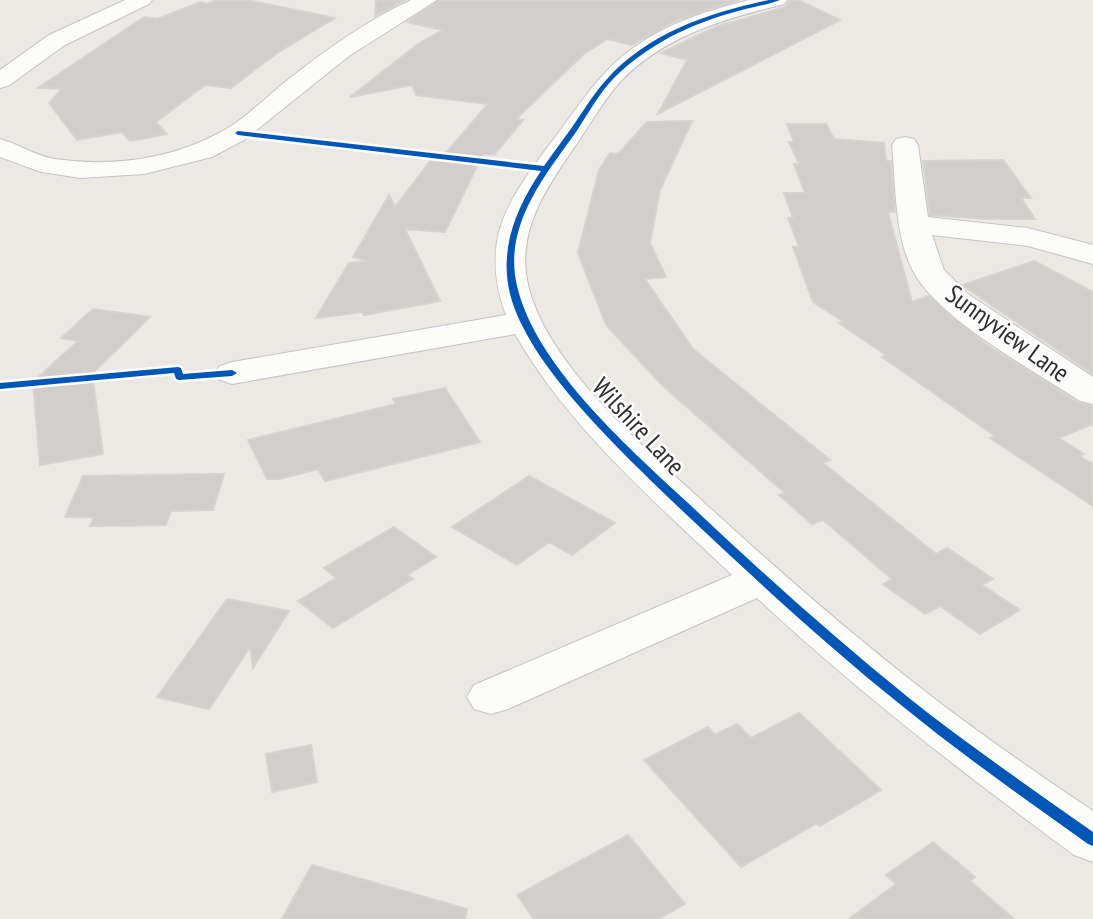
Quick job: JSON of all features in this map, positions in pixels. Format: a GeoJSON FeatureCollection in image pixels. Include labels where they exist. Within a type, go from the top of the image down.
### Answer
{"type":"FeatureCollection","features":[{"type":"Feature","properties":{"kind":"street"},"geometry":{"type":"LineString","coordinates":[[0,82],[57,40],[142,0]]}},
{"type":"Feature","properties":{"kind":"street"},"geometry":{"type":"LineString","coordinates":[[0,147],[24,161],[40,166],[82,171],[151,163],[214,146],[238,132],[342,49],[373,28],[427,0]]}},
{"type":"Feature","properties":{"kind":"street","name":"Wilshire Lane"},"geometry":{"type":"LineString","coordinates":[[777,0],[743,8],[682,29],[640,53],[611,79],[524,203],[512,232],[510,260],[514,295],[544,353],[618,443],[761,579],[903,700],[1093,840]]}},
{"type":"Feature","properties":{"kind":"street","name":"Sunnyview Lane"},"geometry":{"type":"LineString","coordinates":[[905,145],[917,225],[929,273],[952,297],[1093,393]]}},
{"type":"Feature","properties":{"kind":"street"},"geometry":{"type":"LineString","coordinates":[[917,225],[1012,233],[1070,246],[1093,255]]}},
{"type":"Feature","properties":{"kind":"street"},"geometry":{"type":"LineString","coordinates":[[232,373],[526,322]]}},
{"type":"Feature","properties":{"kind":"street"},"geometry":{"type":"LineString","coordinates":[[491,697],[761,579]]}},
{"type":"Feature","properties":{"kind":"building"},"geometry":{"type":"Polygon","coordinates":[[[216,0],[247,0],[335,18],[277,53],[231,88],[205,85],[156,122],[167,134],[130,141],[122,132],[77,140],[49,103],[62,89],[38,88],[144,17],[158,19],[200,2],[207,4],[216,0]]]}},
{"type":"Feature","properties":{"kind":"building"},"geometry":{"type":"Polygon","coordinates":[[[376,0],[405,0],[375,16],[376,0]]]}},
{"type":"Feature","properties":{"kind":"building"},"geometry":{"type":"Polygon","coordinates":[[[439,0],[739,0],[675,21],[632,45],[607,39],[584,54],[516,119],[523,120],[494,155],[483,154],[445,232],[405,229],[440,301],[364,315],[363,312],[316,318],[349,263],[368,261],[353,257],[389,195],[395,207],[431,160],[439,161],[488,104],[416,95],[412,85],[350,97],[418,44],[443,30],[407,22],[439,0]]]}},
{"type":"Feature","properties":{"kind":"building"},"geometry":{"type":"Polygon","coordinates":[[[790,0],[798,0],[840,20],[658,114],[687,60],[661,53],[718,26],[785,7],[790,0]]]}},
{"type":"Feature","properties":{"kind":"building"},"geometry":{"type":"Polygon","coordinates":[[[692,121],[660,190],[650,243],[666,277],[645,279],[693,349],[830,460],[823,463],[936,554],[947,548],[993,579],[982,585],[1020,610],[980,634],[940,606],[925,614],[883,584],[892,579],[823,520],[812,524],[779,495],[785,493],[662,385],[606,325],[578,253],[599,170],[610,153],[618,154],[647,122],[692,121]]]}},
{"type":"Feature","properties":{"kind":"building"},"geometry":{"type":"Polygon","coordinates":[[[787,124],[826,124],[834,139],[884,143],[886,161],[891,161],[895,212],[888,212],[912,302],[928,296],[987,345],[1079,403],[1093,406],[1093,424],[1059,438],[1084,454],[1079,456],[1093,464],[1093,506],[990,438],[995,436],[882,357],[886,355],[813,302],[793,247],[799,247],[788,218],[793,218],[784,193],[805,193],[794,164],[799,164],[789,142],[794,142],[787,124]]]}},
{"type":"Feature","properties":{"kind":"building"},"geometry":{"type":"Polygon","coordinates":[[[1003,160],[1031,198],[1021,198],[1035,219],[930,215],[923,161],[1003,160]]]}},
{"type":"Feature","properties":{"kind":"building"},"geometry":{"type":"Polygon","coordinates":[[[1034,261],[1093,292],[1093,374],[962,285],[1034,261]]]}},
{"type":"Feature","properties":{"kind":"building"},"geometry":{"type":"Polygon","coordinates":[[[93,309],[150,317],[92,374],[103,454],[40,465],[33,382],[78,341],[61,338],[93,309]]]}},
{"type":"Feature","properties":{"kind":"building"},"geometry":{"type":"Polygon","coordinates":[[[445,388],[480,442],[325,481],[318,469],[279,479],[267,479],[248,440],[396,404],[393,399],[445,388]]]}},
{"type":"Feature","properties":{"kind":"building"},"geometry":{"type":"Polygon","coordinates":[[[224,474],[213,510],[171,511],[166,525],[90,526],[94,517],[65,517],[83,476],[224,474]]]}},
{"type":"Feature","properties":{"kind":"building"},"geometry":{"type":"Polygon","coordinates":[[[529,476],[615,523],[572,555],[549,542],[517,565],[452,527],[529,476]]]}},
{"type":"Feature","properties":{"kind":"building"},"geometry":{"type":"Polygon","coordinates":[[[394,527],[436,557],[407,575],[413,579],[333,628],[298,601],[336,578],[324,568],[394,527]]]}},
{"type":"Feature","properties":{"kind":"building"},"geometry":{"type":"Polygon","coordinates":[[[227,599],[289,611],[253,668],[250,647],[209,709],[157,697],[227,599]]]}},
{"type":"Feature","properties":{"kind":"building"},"geometry":{"type":"Polygon","coordinates":[[[799,713],[881,790],[820,826],[817,823],[741,867],[644,760],[708,727],[715,735],[737,724],[751,738],[799,713]]]}},
{"type":"Feature","properties":{"kind":"building"},"geometry":{"type":"Polygon","coordinates":[[[311,745],[317,782],[272,792],[266,754],[311,745]]]}},
{"type":"Feature","properties":{"kind":"building"},"geometry":{"type":"Polygon","coordinates":[[[628,835],[685,904],[658,919],[534,919],[517,895],[628,835]]]}},
{"type":"Feature","properties":{"kind":"building"},"geometry":{"type":"Polygon","coordinates":[[[933,842],[975,877],[970,881],[1014,919],[849,919],[896,884],[886,875],[933,842]]]}},
{"type":"Feature","properties":{"kind":"building"},"geometry":{"type":"Polygon","coordinates":[[[312,865],[467,909],[465,919],[282,919],[312,865]]]}},
{"type":"Feature","properties":{"kind":"cycle path"},"geometry":{"type":"LineString","coordinates":[[777,0],[732,10],[688,26],[646,48],[611,78],[542,175],[521,212],[511,251],[515,296],[526,323],[562,379],[610,433],[707,528],[903,700],[1093,840]]}},
{"type":"Feature","properties":{"kind":"cycle path"},"geometry":{"type":"LineString","coordinates":[[238,133],[547,169]]}},
{"type":"Feature","properties":{"kind":"cycle path"},"geometry":{"type":"LineString","coordinates":[[0,386],[178,370],[179,377],[232,373]]}}]}
